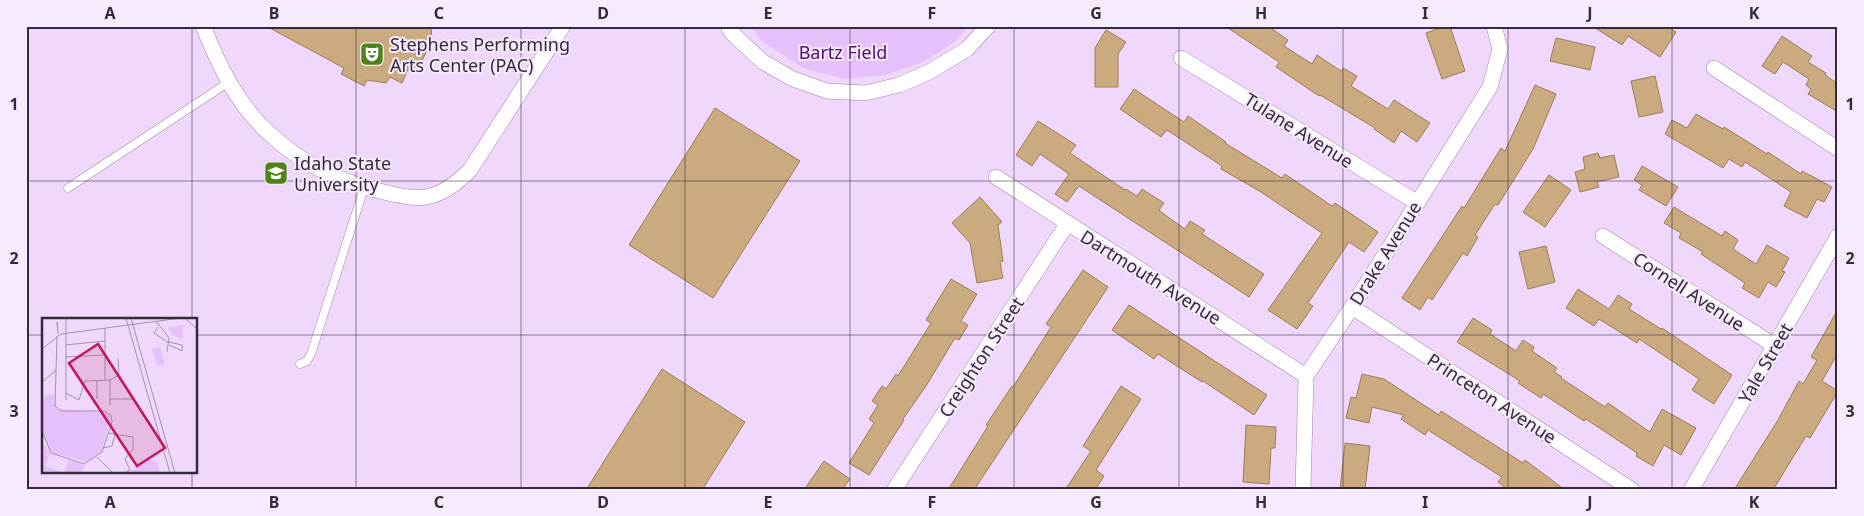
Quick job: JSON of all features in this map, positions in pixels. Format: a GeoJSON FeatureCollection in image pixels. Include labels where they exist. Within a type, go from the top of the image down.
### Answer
{"type":"FeatureCollection","features":[{"type":"Feature","properties":{"kind":"street"},"geometry":{"type":"LineString","coordinates":[[203,26],[217,63],[242,102],[270,134],[300,158],[332,177],[364,188],[408,197],[426,197],[457,183],[470,170],[563,26]]}},
{"type":"Feature","properties":{"kind":"street"},"geometry":{"type":"LineString","coordinates":[[728,26],[733,34],[763,62],[793,79],[827,91],[865,94],[898,85],[929,72],[966,49],[988,26]]}},
{"type":"Feature","properties":{"kind":"street","name":"Drake Avenue"},"geometry":{"type":"LineString","coordinates":[[1306,376],[1352,307],[1416,202],[1490,87],[1500,49],[1494,26]]}},
{"type":"Feature","properties":{"kind":"street","name":"Tulane Avenue"},"geometry":{"type":"LineString","coordinates":[[1181,58],[1416,202]]}},
{"type":"Feature","properties":{"kind":"street"},"geometry":{"type":"LineString","coordinates":[[1714,68],[1838,149]]}},
{"type":"Feature","properties":{"kind":"street","name":"Dartmouth Avenue"},"geometry":{"type":"LineString","coordinates":[[996,177],[1306,376]]}},
{"type":"Feature","properties":{"kind":"street","name":"Creighton Street"},"geometry":{"type":"LineString","coordinates":[[894,490],[1067,224]]}},
{"type":"Feature","properties":{"kind":"street","name":"Cornell Avenue"},"geometry":{"type":"LineString","coordinates":[[1603,236],[1774,346]]}},
{"type":"Feature","properties":{"kind":"street","name":"Yale Street"},"geometry":{"type":"LineString","coordinates":[[1691,490],[1838,236]]}},
{"type":"Feature","properties":{"kind":"street","name":"Princeton Avenue"},"geometry":{"type":"LineString","coordinates":[[1352,307],[1632,490]]}},
{"type":"Feature","properties":{"kind":"street"},"geometry":{"type":"LineString","coordinates":[[1303,490],[1306,376]]}},
{"type":"Feature","properties":{"kind":"lane"},"geometry":{"type":"LineString","coordinates":[[68,188],[229,82]]}},
{"type":"Feature","properties":{"kind":"lane"},"geometry":{"type":"LineString","coordinates":[[300,364],[307,361],[311,354],[364,188]]}},
{"type":"Feature","properties":{"kind":"green space","name":"Bartz Field"},"geometry":{"type":"Polygon","coordinates":[[[750,26],[969,26],[956,41],[923,62],[885,75],[844,79],[803,68],[762,41],[750,26]]]}},
{"type":"Feature","properties":{"kind":"building","name":"Stephens Performing Arts Center (PAC)"},"geometry":{"type":"Polygon","coordinates":[[[266,26],[431,26],[432,40],[416,73],[408,69],[402,83],[390,77],[386,83],[367,80],[364,86],[341,74],[344,68],[266,26]]]}},
{"type":"Feature","properties":{"kind":"building"},"geometry":{"type":"Polygon","coordinates":[[[1225,26],[1268,26],[1288,40],[1284,46],[1312,64],[1317,55],[1341,71],[1343,68],[1357,76],[1351,86],[1388,109],[1394,100],[1430,123],[1417,142],[1401,131],[1394,143],[1375,128],[1319,96],[1276,67],[1279,62],[1225,26]]]}},
{"type":"Feature","properties":{"kind":"building"},"geometry":{"type":"Polygon","coordinates":[[[1450,26],[1465,71],[1442,79],[1426,33],[1450,26]]]}},
{"type":"Feature","properties":{"kind":"building"},"geometry":{"type":"Polygon","coordinates":[[[1592,26],[1667,26],[1676,32],[1660,57],[1628,36],[1622,45],[1592,26]]]}},
{"type":"Feature","properties":{"kind":"building"},"geometry":{"type":"Polygon","coordinates":[[[1106,30],[1126,42],[1118,54],[1118,87],[1095,87],[1095,48],[1106,30]]]}},
{"type":"Feature","properties":{"kind":"building"},"geometry":{"type":"Polygon","coordinates":[[[1782,36],[1812,56],[1808,62],[1826,73],[1825,75],[1838,84],[1838,112],[1808,94],[1811,89],[1806,85],[1809,79],[1783,62],[1775,74],[1762,66],[1782,36]]]}},
{"type":"Feature","properties":{"kind":"building"},"geometry":{"type":"Polygon","coordinates":[[[1556,38],[1595,47],[1590,70],[1550,61],[1556,38]]]}},
{"type":"Feature","properties":{"kind":"building"},"geometry":{"type":"Polygon","coordinates":[[[1655,76],[1663,112],[1639,117],[1631,81],[1655,76]]]}},
{"type":"Feature","properties":{"kind":"building"},"geometry":{"type":"Polygon","coordinates":[[[1535,85],[1556,94],[1533,149],[1498,205],[1495,204],[1475,235],[1478,237],[1467,256],[1463,253],[1432,300],[1428,297],[1420,310],[1402,298],[1462,206],[1464,208],[1501,148],[1505,151],[1535,85]]]}},
{"type":"Feature","properties":{"kind":"building"},"geometry":{"type":"Polygon","coordinates":[[[1134,89],[1184,122],[1188,116],[1225,143],[1282,178],[1285,174],[1332,206],[1335,203],[1378,232],[1364,252],[1349,242],[1308,303],[1313,306],[1297,329],[1268,310],[1322,233],[1261,192],[1221,169],[1222,166],[1167,130],[1161,137],[1120,109],[1134,89]]]}},
{"type":"Feature","properties":{"kind":"building"},"geometry":{"type":"Polygon","coordinates":[[[715,108],[800,161],[713,298],[629,245],[715,108]]]}},
{"type":"Feature","properties":{"kind":"building"},"geometry":{"type":"Polygon","coordinates":[[[1696,114],[1723,129],[1724,127],[1767,154],[1768,152],[1801,174],[1802,171],[1832,187],[1824,202],[1817,199],[1807,218],[1784,206],[1791,192],[1745,162],[1742,167],[1729,159],[1723,168],[1665,134],[1672,120],[1687,128],[1696,114]]]}},
{"type":"Feature","properties":{"kind":"building"},"geometry":{"type":"Polygon","coordinates":[[[1038,121],[1076,145],[1070,153],[1137,196],[1142,189],[1164,203],[1159,210],[1185,229],[1190,221],[1205,230],[1202,234],[1264,274],[1249,297],[1079,186],[1067,202],[1055,194],[1069,174],[1040,154],[1032,166],[1016,155],[1038,121]]]}},
{"type":"Feature","properties":{"kind":"building"},"geometry":{"type":"Polygon","coordinates":[[[1598,153],[1600,158],[1614,155],[1619,177],[1597,182],[1599,187],[1580,192],[1575,172],[1585,169],[1583,157],[1598,153]]]}},
{"type":"Feature","properties":{"kind":"building"},"geometry":{"type":"Polygon","coordinates":[[[1642,166],[1678,187],[1666,206],[1639,190],[1642,185],[1634,180],[1642,166]]]}},
{"type":"Feature","properties":{"kind":"building"},"geometry":{"type":"Polygon","coordinates":[[[1549,175],[1571,190],[1545,227],[1523,212],[1549,175]]]}},
{"type":"Feature","properties":{"kind":"building"},"geometry":{"type":"Polygon","coordinates":[[[980,197],[1002,222],[998,225],[1003,261],[1000,262],[1003,278],[977,283],[970,243],[952,223],[980,197]]]}},
{"type":"Feature","properties":{"kind":"building"},"geometry":{"type":"Polygon","coordinates":[[[1674,207],[1722,236],[1725,231],[1738,240],[1733,249],[1756,264],[1767,245],[1789,258],[1782,271],[1785,272],[1776,287],[1768,282],[1759,298],[1742,288],[1745,283],[1701,254],[1703,252],[1679,238],[1681,233],[1664,223],[1674,207]]]}},
{"type":"Feature","properties":{"kind":"building"},"geometry":{"type":"Polygon","coordinates":[[[1546,246],[1555,282],[1528,289],[1519,252],[1546,246]]]}},
{"type":"Feature","properties":{"kind":"building"},"geometry":{"type":"Polygon","coordinates":[[[1083,270],[1108,287],[974,490],[948,490],[988,426],[986,425],[1051,327],[1046,324],[1083,270]]]}},
{"type":"Feature","properties":{"kind":"building"},"geometry":{"type":"Polygon","coordinates":[[[951,279],[977,294],[961,321],[968,325],[959,340],[955,338],[869,475],[849,463],[874,423],[869,419],[878,405],[872,401],[882,386],[886,389],[896,374],[898,376],[931,323],[926,320],[951,279]]]}},
{"type":"Feature","properties":{"kind":"building"},"geometry":{"type":"Polygon","coordinates":[[[1578,289],[1609,309],[1618,295],[1632,304],[1629,309],[1662,328],[1732,375],[1714,404],[1692,390],[1699,379],[1639,339],[1637,343],[1599,319],[1594,326],[1566,308],[1578,289]]]}},
{"type":"Feature","properties":{"kind":"building"},"geometry":{"type":"Polygon","coordinates":[[[1129,305],[1267,395],[1254,415],[1158,354],[1154,359],[1112,330],[1129,305]]]}},
{"type":"Feature","properties":{"kind":"building"},"geometry":{"type":"Polygon","coordinates":[[[1838,309],[1838,353],[1822,381],[1838,391],[1810,438],[1806,436],[1773,490],[1734,490],[1778,420],[1799,381],[1803,384],[1817,360],[1811,357],[1838,309]]]}},
{"type":"Feature","properties":{"kind":"building"},"geometry":{"type":"Polygon","coordinates":[[[1473,318],[1492,330],[1490,334],[1516,351],[1523,340],[1534,347],[1532,351],[1557,368],[1554,372],[1561,378],[1605,407],[1608,403],[1650,432],[1662,409],[1696,428],[1681,455],[1664,445],[1653,466],[1636,456],[1637,453],[1586,419],[1584,421],[1543,394],[1541,398],[1518,383],[1520,381],[1457,342],[1473,318]]]}},
{"type":"Feature","properties":{"kind":"building"},"geometry":{"type":"Polygon","coordinates":[[[662,369],[745,422],[702,490],[586,490],[662,369]]]}},
{"type":"Feature","properties":{"kind":"building"},"geometry":{"type":"Polygon","coordinates":[[[1362,374],[1384,379],[1439,415],[1441,411],[1523,463],[1525,460],[1565,490],[1508,490],[1498,482],[1502,477],[1428,430],[1425,435],[1401,419],[1404,415],[1372,407],[1369,423],[1346,418],[1351,397],[1356,398],[1362,374]]]}},
{"type":"Feature","properties":{"kind":"building"},"geometry":{"type":"Polygon","coordinates":[[[1121,386],[1141,399],[1096,470],[1104,476],[1095,490],[1065,490],[1091,451],[1083,446],[1121,386]]]}},
{"type":"Feature","properties":{"kind":"building"},"geometry":{"type":"Polygon","coordinates":[[[1246,425],[1276,427],[1275,448],[1271,448],[1269,484],[1243,482],[1246,425]]]}},
{"type":"Feature","properties":{"kind":"building"},"geometry":{"type":"Polygon","coordinates":[[[1345,443],[1370,446],[1365,490],[1340,490],[1345,443]]]}},
{"type":"Feature","properties":{"kind":"building"},"geometry":{"type":"Polygon","coordinates":[[[824,461],[850,479],[842,490],[804,490],[824,461]]]}},
{"type":"Feature","properties":{"kind":"place","name":"Stephens Performing Arts Center (PAC)"},"geometry":{"type":"Point","coordinates":[372,54]}},
{"type":"Feature","properties":{"kind":"place","name":"Idaho State University"},"geometry":{"type":"Point","coordinates":[276,173]}}]}
